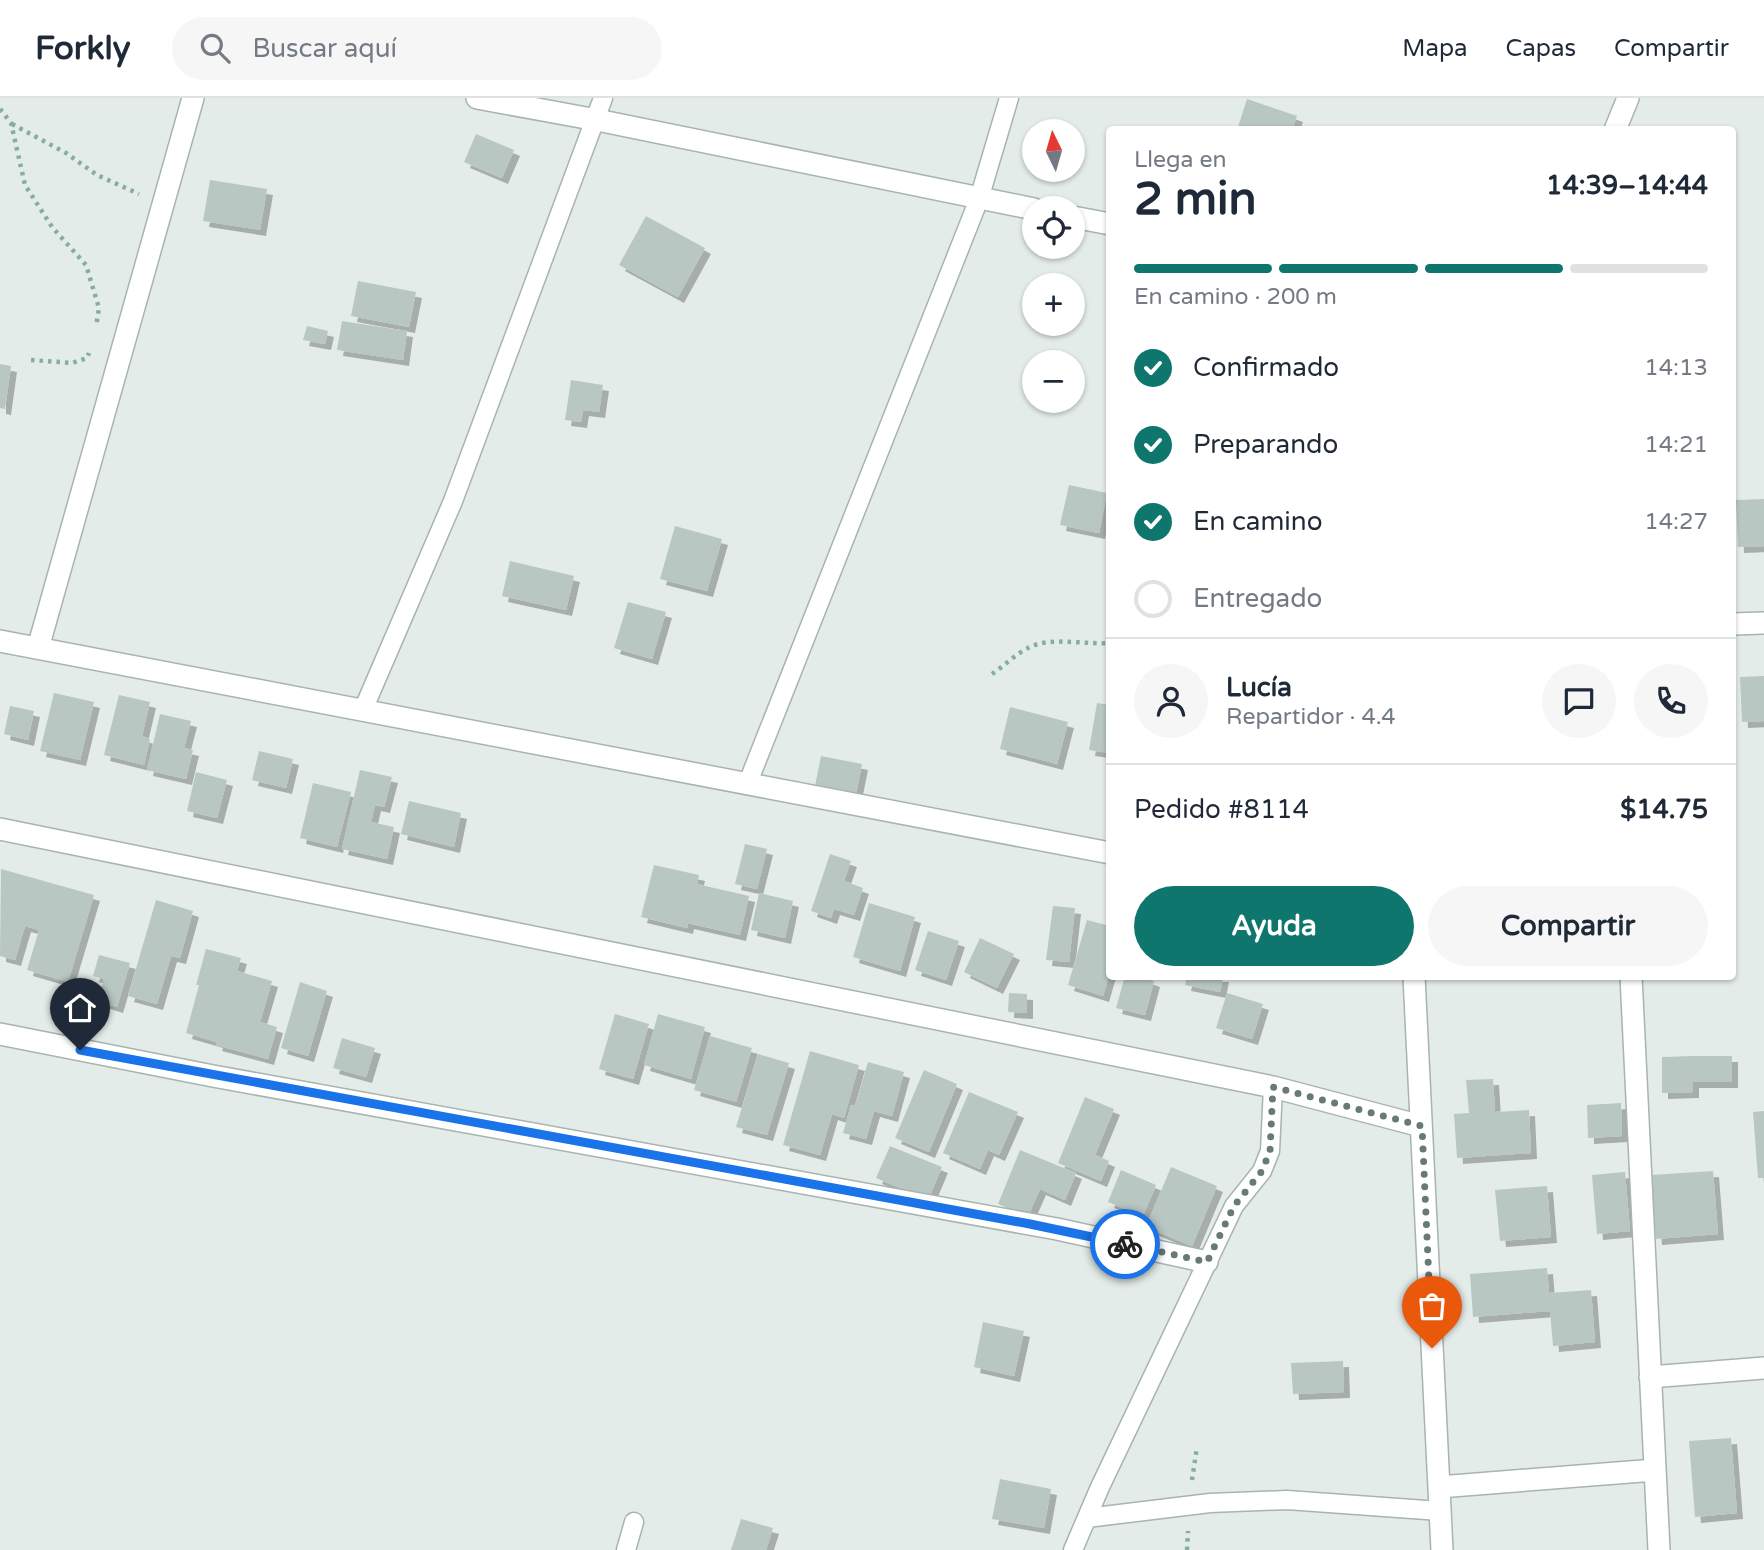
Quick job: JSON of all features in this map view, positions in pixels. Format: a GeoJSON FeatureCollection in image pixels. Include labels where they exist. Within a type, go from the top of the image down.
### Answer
{"type":"FeatureCollection","features":[{"type":"Feature","properties":{"kind":"street"},"geometry":{"type":"LineString","coordinates":[[38,648],[193,98]]}},
{"type":"Feature","properties":{"kind":"street"},"geometry":{"type":"LineString","coordinates":[[477,98],[1022,207]]}},
{"type":"Feature","properties":{"kind":"street"},"geometry":{"type":"LineString","coordinates":[[1617,126],[1628,98]]}},
{"type":"Feature","properties":{"kind":"street"},"geometry":{"type":"LineString","coordinates":[[1085,219],[1106,223]]}},
{"type":"Feature","properties":{"kind":"street"},"geometry":{"type":"LineString","coordinates":[[1736,624],[1764,624]]}},
{"type":"Feature","properties":{"kind":"street"},"geometry":{"type":"LineString","coordinates":[[0,641],[1106,852]]}},
{"type":"Feature","properties":{"kind":"street"},"geometry":{"type":"LineString","coordinates":[[0,829],[1273,1087],[1422,1126]]}},
{"type":"Feature","properties":{"kind":"street"},"geometry":{"type":"LineString","coordinates":[[1414,980],[1442,1550]]}},
{"type":"Feature","properties":{"kind":"street"},"geometry":{"type":"LineString","coordinates":[[1630,980],[1659,1550]]}},
{"type":"Feature","properties":{"kind":"street"},"geometry":{"type":"LineString","coordinates":[[0,1034],[213,1076],[1057,1229],[1207,1262]]}},
{"type":"Feature","properties":{"kind":"street"},"geometry":{"type":"LineString","coordinates":[[1650,1377],[1764,1368]]}},
{"type":"Feature","properties":{"kind":"street"},"geometry":{"type":"LineString","coordinates":[[1439,1486],[1655,1471]]}},
{"type":"Feature","properties":{"kind":"lane"},"geometry":{"type":"LineString","coordinates":[[363,710],[453,500],[603,98]]}},
{"type":"Feature","properties":{"kind":"lane"},"geometry":{"type":"LineString","coordinates":[[747,785],[979,199],[1009,98]]}},
{"type":"Feature","properties":{"kind":"lane"},"geometry":{"type":"LineString","coordinates":[[1073,1550],[1234,1206],[1262,1171],[1270,1151],[1273,1087]]}},
{"type":"Feature","properties":{"kind":"lane"},"geometry":{"type":"LineString","coordinates":[[1087,1518],[1210,1503],[1287,1500],[1440,1511]]}},
{"type":"Feature","properties":{"kind":"lane"},"geometry":{"type":"LineString","coordinates":[[626,1550],[634,1522]]}},
{"type":"Feature","properties":{"kind":"path"},"geometry":{"type":"LineString","coordinates":[[0,108],[11,123],[25,186],[51,227],[86,265],[99,308],[96,330]]}},
{"type":"Feature","properties":{"kind":"path"},"geometry":{"type":"LineString","coordinates":[[11,123],[66,153],[97,175],[143,195],[166,194]]}},
{"type":"Feature","properties":{"kind":"path"},"geometry":{"type":"LineString","coordinates":[[31,360],[72,363],[87,358],[90,350]]}},
{"type":"Feature","properties":{"kind":"path"},"geometry":{"type":"LineString","coordinates":[[992,674],[1028,647],[1055,642],[1106,643]]}},
{"type":"Feature","properties":{"kind":"building"},"geometry":{"type":"Polygon","coordinates":[[[1247,99],[1297,116],[1293,126],[1238,126],[1247,99]]]}},
{"type":"Feature","properties":{"kind":"building"},"geometry":{"type":"Polygon","coordinates":[[[476,134],[514,150],[502,178],[464,162],[476,134]]]}},
{"type":"Feature","properties":{"kind":"building"},"geometry":{"type":"Polygon","coordinates":[[[210,180],[267,189],[260,230],[203,221],[210,180]]]}},
{"type":"Feature","properties":{"kind":"building"},"geometry":{"type":"Polygon","coordinates":[[[646,216],[705,248],[678,297],[619,265],[646,216]]]}},
{"type":"Feature","properties":{"kind":"building"},"geometry":{"type":"Polygon","coordinates":[[[358,281],[416,292],[409,327],[351,316],[358,281]]]}},
{"type":"Feature","properties":{"kind":"building"},"geometry":{"type":"Polygon","coordinates":[[[342,321],[407,331],[403,360],[337,350],[342,321]]]}},
{"type":"Feature","properties":{"kind":"building"},"geometry":{"type":"Polygon","coordinates":[[[307,326],[328,331],[325,344],[303,340],[307,326]]]}},
{"type":"Feature","properties":{"kind":"building"},"geometry":{"type":"Polygon","coordinates":[[[0,364],[11,366],[5,409],[0,408],[0,364]]]}},
{"type":"Feature","properties":{"kind":"building"},"geometry":{"type":"Polygon","coordinates":[[[571,380],[603,385],[599,412],[583,410],[581,422],[565,420],[571,380]]]}},
{"type":"Feature","properties":{"kind":"building"},"geometry":{"type":"Polygon","coordinates":[[[1069,485],[1106,493],[1099,533],[1060,525],[1069,485]]]}},
{"type":"Feature","properties":{"kind":"building"},"geometry":{"type":"Polygon","coordinates":[[[1764,499],[1764,546],[1738,547],[1736,500],[1764,499]]]}},
{"type":"Feature","properties":{"kind":"building"},"geometry":{"type":"Polygon","coordinates":[[[675,526],[722,539],[707,591],[660,579],[675,526]]]}},
{"type":"Feature","properties":{"kind":"building"},"geometry":{"type":"Polygon","coordinates":[[[510,561],[574,576],[566,610],[502,596],[510,561]]]}},
{"type":"Feature","properties":{"kind":"building"},"geometry":{"type":"Polygon","coordinates":[[[628,602],[666,612],[652,659],[614,648],[628,602]]]}},
{"type":"Feature","properties":{"kind":"building"},"geometry":{"type":"Polygon","coordinates":[[[1764,676],[1764,721],[1742,722],[1740,677],[1764,676]]]}},
{"type":"Feature","properties":{"kind":"building"},"geometry":{"type":"Polygon","coordinates":[[[54,693],[94,702],[80,760],[40,751],[54,693]]]}},
{"type":"Feature","properties":{"kind":"building"},"geometry":{"type":"Polygon","coordinates":[[[119,695],[150,702],[142,736],[150,739],[144,765],[104,755],[119,695]]]}},
{"type":"Feature","properties":{"kind":"building"},"geometry":{"type":"Polygon","coordinates":[[[1097,703],[1106,704],[1106,752],[1089,750],[1097,703]]]}},
{"type":"Feature","properties":{"kind":"building"},"geometry":{"type":"Polygon","coordinates":[[[10,706],[34,711],[28,740],[4,734],[10,706]]]}},
{"type":"Feature","properties":{"kind":"building"},"geometry":{"type":"Polygon","coordinates":[[[1010,707],[1068,722],[1057,764],[1000,749],[1010,707]]]}},
{"type":"Feature","properties":{"kind":"building"},"geometry":{"type":"Polygon","coordinates":[[[160,714],[191,721],[184,748],[193,750],[186,779],[147,770],[160,714]]]}},
{"type":"Feature","properties":{"kind":"building"},"geometry":{"type":"Polygon","coordinates":[[[259,751],[293,759],[286,788],[252,780],[259,751]]]}},
{"type":"Feature","properties":{"kind":"building"},"geometry":{"type":"Polygon","coordinates":[[[821,756],[862,764],[855,799],[814,791],[821,756]]]}},
{"type":"Feature","properties":{"kind":"building"},"geometry":{"type":"Polygon","coordinates":[[[360,770],[392,777],[384,807],[375,805],[371,822],[394,827],[387,859],[342,849],[360,770]]]}},
{"type":"Feature","properties":{"kind":"building"},"geometry":{"type":"Polygon","coordinates":[[[196,772],[227,780],[217,818],[187,811],[196,772]]]}},
{"type":"Feature","properties":{"kind":"building"},"geometry":{"type":"Polygon","coordinates":[[[313,783],[351,792],[337,847],[300,838],[313,783]]]}},
{"type":"Feature","properties":{"kind":"building"},"geometry":{"type":"Polygon","coordinates":[[[409,801],[461,813],[454,847],[401,834],[409,801]]]}},
{"type":"Feature","properties":{"kind":"building"},"geometry":{"type":"Polygon","coordinates":[[[745,844],[767,849],[757,889],[735,884],[745,844]]]}},
{"type":"Feature","properties":{"kind":"building"},"geometry":{"type":"Polygon","coordinates":[[[830,854],[851,861],[844,881],[863,888],[854,915],[834,909],[831,918],[811,911],[830,854]]]}},
{"type":"Feature","properties":{"kind":"building"},"geometry":{"type":"Polygon","coordinates":[[[654,865],[699,875],[697,884],[749,896],[740,935],[688,923],[687,928],[641,917],[654,865]]]}},
{"type":"Feature","properties":{"kind":"building"},"geometry":{"type":"Polygon","coordinates":[[[1,869],[94,895],[68,982],[27,970],[39,930],[25,926],[15,960],[0,956],[1,869]]]}},
{"type":"Feature","properties":{"kind":"building"},"geometry":{"type":"Polygon","coordinates":[[[759,893],[793,901],[785,938],[751,930],[759,893]]]}},
{"type":"Feature","properties":{"kind":"building"},"geometry":{"type":"Polygon","coordinates":[[[156,900],[193,911],[180,958],[171,956],[157,1004],[128,996],[156,900]]]}},
{"type":"Feature","properties":{"kind":"building"},"geometry":{"type":"Polygon","coordinates":[[[869,903],[915,917],[900,971],[853,957],[869,903]]]}},
{"type":"Feature","properties":{"kind":"building"},"geometry":{"type":"Polygon","coordinates":[[[1053,906],[1075,908],[1069,962],[1046,960],[1053,906]]]}},
{"type":"Feature","properties":{"kind":"building"},"geometry":{"type":"Polygon","coordinates":[[[1087,920],[1106,925],[1108,980],[1103,996],[1068,985],[1087,920]]]}},
{"type":"Feature","properties":{"kind":"building"},"geometry":{"type":"Polygon","coordinates":[[[928,931],[959,941],[946,980],[915,970],[928,931]]]}},
{"type":"Feature","properties":{"kind":"building"},"geometry":{"type":"Polygon","coordinates":[[[980,938],[1014,954],[997,988],[964,972],[980,938]]]}},
{"type":"Feature","properties":{"kind":"building"},"geometry":{"type":"Polygon","coordinates":[[[206,949],[241,958],[237,971],[272,981],[260,1022],[277,1027],[268,1059],[216,1045],[217,1042],[186,1033],[206,949]]]}},
{"type":"Feature","properties":{"kind":"building"},"geometry":{"type":"Polygon","coordinates":[[[99,955],[130,963],[117,1007],[98,1001],[104,979],[93,976],[99,955]]]}},
{"type":"Feature","properties":{"kind":"building"},"geometry":{"type":"Polygon","coordinates":[[[1124,980],[1154,981],[1145,1015],[1116,1008],[1124,980]]]}},
{"type":"Feature","properties":{"kind":"building"},"geometry":{"type":"Polygon","coordinates":[[[1186,980],[1222,980],[1220,992],[1185,985],[1186,980]]]}},
{"type":"Feature","properties":{"kind":"building"},"geometry":{"type":"Polygon","coordinates":[[[300,982],[327,991],[308,1056],[281,1048],[300,982]]]}},
{"type":"Feature","properties":{"kind":"building"},"geometry":{"type":"Polygon","coordinates":[[[1009,993],[1027,994],[1027,1013],[1008,1012],[1009,993]]]}},
{"type":"Feature","properties":{"kind":"building"},"geometry":{"type":"Polygon","coordinates":[[[1227,993],[1263,1004],[1252,1039],[1216,1028],[1227,993]]]}},
{"type":"Feature","properties":{"kind":"building"},"geometry":{"type":"Polygon","coordinates":[[[615,1014],[649,1024],[633,1079],[599,1069],[615,1014]]]}},
{"type":"Feature","properties":{"kind":"building"},"geometry":{"type":"Polygon","coordinates":[[[658,1014],[705,1027],[691,1079],[644,1065],[658,1014]]]}},
{"type":"Feature","properties":{"kind":"building"},"geometry":{"type":"Polygon","coordinates":[[[710,1036],[752,1048],[736,1102],[694,1090],[710,1036]]]}},
{"type":"Feature","properties":{"kind":"building"},"geometry":{"type":"Polygon","coordinates":[[[342,1038],[375,1048],[366,1077],[333,1068],[342,1038]]]}},
{"type":"Feature","properties":{"kind":"building"},"geometry":{"type":"Polygon","coordinates":[[[810,1051],[859,1065],[844,1118],[832,1114],[820,1155],[783,1145],[810,1051]]]}},
{"type":"Feature","properties":{"kind":"building"},"geometry":{"type":"Polygon","coordinates":[[[758,1054],[789,1063],[767,1135],[736,1127],[758,1054]]]}},
{"type":"Feature","properties":{"kind":"building"},"geometry":{"type":"Polygon","coordinates":[[[1732,1056],[1732,1082],[1693,1082],[1693,1092],[1662,1093],[1662,1057],[1732,1056]]]}},
{"type":"Feature","properties":{"kind":"building"},"geometry":{"type":"Polygon","coordinates":[[[868,1062],[904,1072],[892,1116],[874,1111],[866,1139],[843,1133],[851,1105],[855,1106],[868,1062]]]}},
{"type":"Feature","properties":{"kind":"building"},"geometry":{"type":"Polygon","coordinates":[[[924,1070],[957,1084],[929,1152],[895,1138],[924,1070]]]}},
{"type":"Feature","properties":{"kind":"building"},"geometry":{"type":"Polygon","coordinates":[[[1493,1079],[1495,1112],[1529,1110],[1531,1153],[1457,1158],[1454,1114],[1469,1113],[1466,1080],[1493,1079]]]}},
{"type":"Feature","properties":{"kind":"building"},"geometry":{"type":"Polygon","coordinates":[[[969,1092],[1018,1112],[999,1155],[988,1150],[980,1169],[943,1153],[969,1092]]]}},
{"type":"Feature","properties":{"kind":"building"},"geometry":{"type":"Polygon","coordinates":[[[1085,1097],[1114,1109],[1095,1155],[1109,1161],[1101,1181],[1058,1163],[1085,1097]]]}},
{"type":"Feature","properties":{"kind":"building"},"geometry":{"type":"Polygon","coordinates":[[[1621,1103],[1622,1136],[1588,1138],[1587,1105],[1621,1103]]]}},
{"type":"Feature","properties":{"kind":"building"},"geometry":{"type":"Polygon","coordinates":[[[1764,1111],[1764,1178],[1758,1178],[1753,1112],[1764,1111]]]}},
{"type":"Feature","properties":{"kind":"building"},"geometry":{"type":"Polygon","coordinates":[[[890,1146],[942,1167],[928,1200],[876,1178],[890,1146]]]}},
{"type":"Feature","properties":{"kind":"building"},"geometry":{"type":"Polygon","coordinates":[[[1020,1150],[1076,1173],[1065,1200],[1040,1189],[1028,1216],[998,1204],[1020,1150]]]}},
{"type":"Feature","properties":{"kind":"building"},"geometry":{"type":"Polygon","coordinates":[[[1171,1167],[1217,1186],[1192,1246],[1146,1227],[1171,1167]]]}},
{"type":"Feature","properties":{"kind":"building"},"geometry":{"type":"Polygon","coordinates":[[[1121,1170],[1156,1185],[1143,1216],[1108,1202],[1121,1170]]]}},
{"type":"Feature","properties":{"kind":"building"},"geometry":{"type":"Polygon","coordinates":[[[1713,1171],[1718,1234],[1656,1239],[1651,1175],[1713,1171]]]}},
{"type":"Feature","properties":{"kind":"building"},"geometry":{"type":"Polygon","coordinates":[[[1625,1172],[1630,1231],[1597,1234],[1592,1175],[1625,1172]]]}},
{"type":"Feature","properties":{"kind":"building"},"geometry":{"type":"Polygon","coordinates":[[[1547,1186],[1551,1237],[1500,1241],[1495,1190],[1547,1186]]]}},
{"type":"Feature","properties":{"kind":"building"},"geometry":{"type":"Polygon","coordinates":[[[1547,1268],[1549,1293],[1591,1290],[1595,1342],[1553,1346],[1550,1311],[1473,1317],[1470,1274],[1547,1268]]]}},
{"type":"Feature","properties":{"kind":"building"},"geometry":{"type":"Polygon","coordinates":[[[983,1322],[1024,1331],[1014,1376],[974,1367],[983,1322]]]}},
{"type":"Feature","properties":{"kind":"building"},"geometry":{"type":"Polygon","coordinates":[[[1343,1361],[1344,1392],[1293,1394],[1291,1363],[1343,1361]]]}},
{"type":"Feature","properties":{"kind":"building"},"geometry":{"type":"Polygon","coordinates":[[[1731,1438],[1737,1513],[1695,1517],[1689,1441],[1731,1438]]]}},
{"type":"Feature","properties":{"kind":"building"},"geometry":{"type":"Polygon","coordinates":[[[1000,1479],[1051,1489],[1044,1528],[992,1519],[1000,1479]]]}},
{"type":"Feature","properties":{"kind":"building"},"geometry":{"type":"Polygon","coordinates":[[[741,1519],[773,1528],[766,1550],[731,1550],[741,1519]]]}},
{"type":"Feature","properties":{"kind":"way so far"},"geometry":{"type":"LineString","coordinates":[[1125,1244],[1207,1262],[1234,1206],[1262,1171],[1270,1151],[1273,1087],[1422,1126],[1432,1348]]}},
{"type":"Feature","properties":{"kind":"route"},"geometry":{"type":"LineString","coordinates":[[80,1050],[1057,1229],[1125,1244]]}}]}
